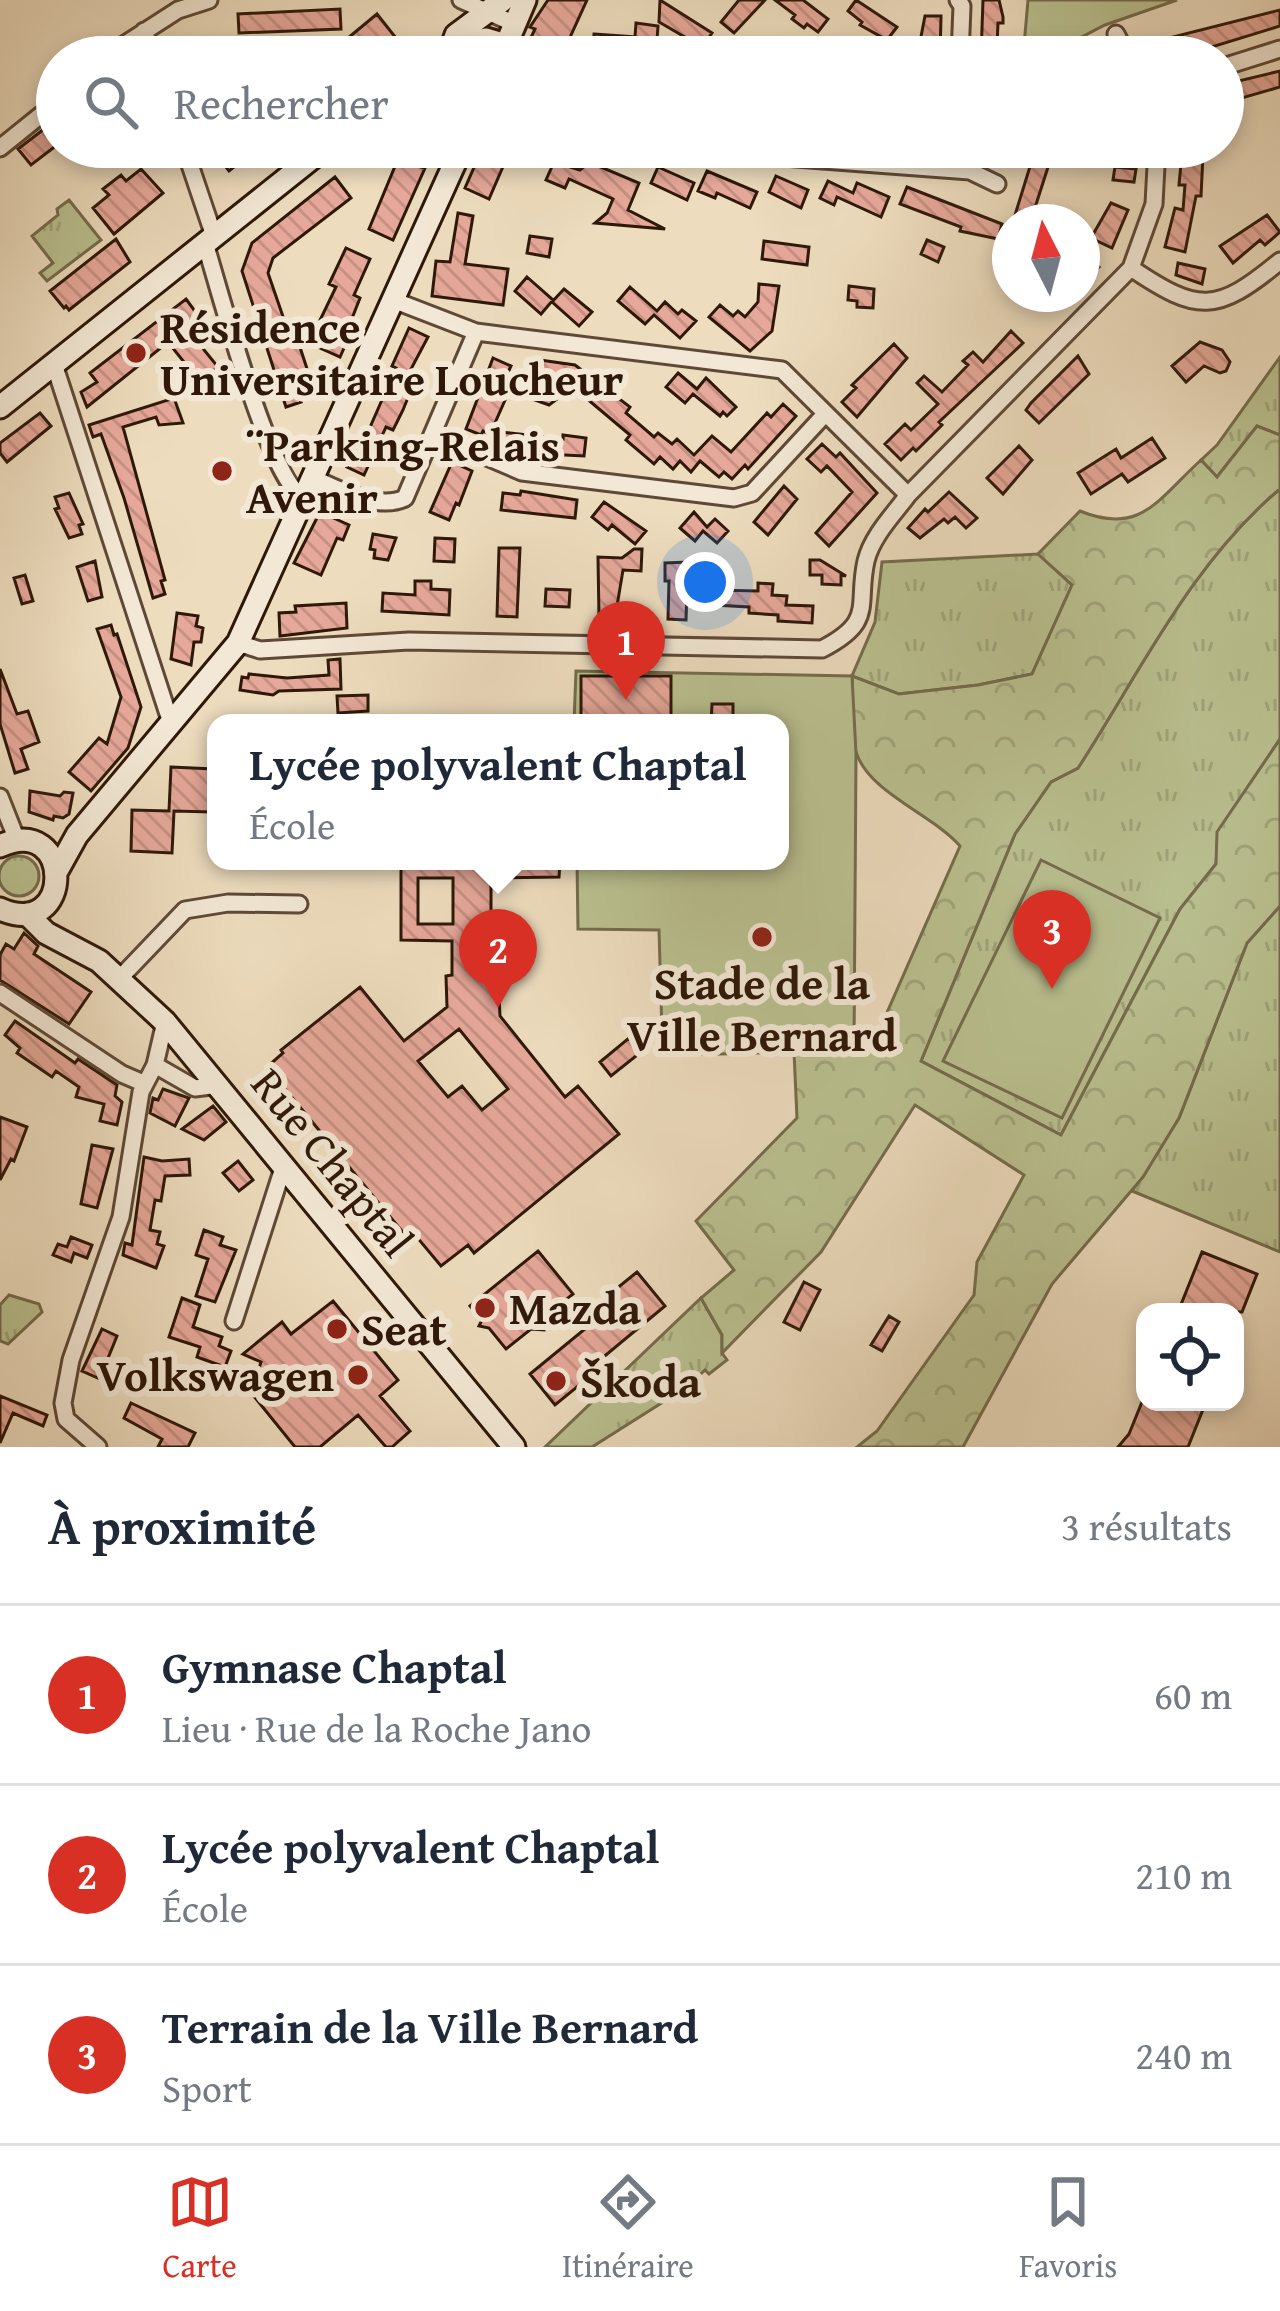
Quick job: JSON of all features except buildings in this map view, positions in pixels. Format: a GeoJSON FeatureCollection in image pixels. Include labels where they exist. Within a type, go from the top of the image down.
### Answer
{"type":"FeatureCollection","features":[{"type":"Feature","properties":{"kind":"street"},"geometry":{"type":"LineString","coordinates":[[136,36],[178,10],[209,0]]}},
{"type":"Feature","properties":{"kind":"street"},"geometry":{"type":"LineString","coordinates":[[461,0],[494,7]]}},
{"type":"Feature","properties":{"kind":"street"},"geometry":{"type":"LineString","coordinates":[[510,36],[525,0]]}},
{"type":"Feature","properties":{"kind":"street"},"geometry":{"type":"LineString","coordinates":[[958,0],[961,36]]}},
{"type":"Feature","properties":{"kind":"street"},"geometry":{"type":"LineString","coordinates":[[494,7],[505,36]]}},
{"type":"Feature","properties":{"kind":"street"},"geometry":{"type":"LineString","coordinates":[[455,36],[494,7]]}},
{"type":"Feature","properties":{"kind":"street"},"geometry":{"type":"LineString","coordinates":[[144,31],[146,36]]}},
{"type":"Feature","properties":{"kind":"street"},"geometry":{"type":"LineString","coordinates":[[1244,60],[1280,49]]}},
{"type":"Feature","properties":{"kind":"street"},"geometry":{"type":"LineString","coordinates":[[0,148],[36,119]]}},
{"type":"Feature","properties":{"kind":"street"},"geometry":{"type":"LineString","coordinates":[[190,168],[274,460],[292,494],[309,488],[393,504],[406,498],[476,332]]}},
{"type":"Feature","properties":{"kind":"street"},"geometry":{"type":"LineString","coordinates":[[0,407],[300,168]]}},
{"type":"Feature","properties":{"kind":"street"},"geometry":{"type":"LineString","coordinates":[[72,946],[50,900],[57,871],[77,835],[238,643],[453,168]]}},
{"type":"Feature","properties":{"kind":"street"},"geometry":{"type":"LineString","coordinates":[[929,168],[970,171],[997,184]]}},
{"type":"Feature","properties":{"kind":"street"},"geometry":{"type":"LineString","coordinates":[[238,643],[260,650],[409,641],[822,650],[842,639],[857,620],[865,602],[866,560],[908,495],[1131,268],[1154,204],[1156,168]]}},
{"type":"Feature","properties":{"kind":"street"},"geometry":{"type":"LineString","coordinates":[[1131,268],[1190,303],[1213,302],[1238,292],[1280,261]]}},
{"type":"Feature","properties":{"kind":"street"},"geometry":{"type":"LineString","coordinates":[[393,300],[476,332],[782,370],[908,495]]}},
{"type":"Feature","properties":{"kind":"street"},"geometry":{"type":"LineString","coordinates":[[54,364],[168,714],[175,721]]}},
{"type":"Feature","properties":{"kind":"street"},"geometry":{"type":"LineString","coordinates":[[433,434],[522,472],[734,498],[752,493],[826,413]]}},
{"type":"Feature","properties":{"kind":"street"},"geometry":{"type":"LineString","coordinates":[[0,796],[19,843]]}},
{"type":"Feature","properties":{"kind":"street"},"geometry":{"type":"LineString","coordinates":[[19,843],[53,844],[77,835]]}},
{"type":"Feature","properties":{"kind":"street"},"geometry":{"type":"LineString","coordinates":[[19,843],[47,851],[57,871]]}},
{"type":"Feature","properties":{"kind":"street"},"geometry":{"type":"LineString","coordinates":[[9,916],[50,900]]}},
{"type":"Feature","properties":{"kind":"street"},"geometry":{"type":"LineString","coordinates":[[120,978],[185,910],[228,903],[298,904]]}},
{"type":"Feature","properties":{"kind":"street","name":"Rue Chaptal"},"geometry":{"type":"LineString","coordinates":[[9,916],[72,946],[120,978],[165,1022],[511,1446]]}},
{"type":"Feature","properties":{"kind":"street"},"geometry":{"type":"LineString","coordinates":[[0,993],[143,1083]]}},
{"type":"Feature","properties":{"kind":"street"},"geometry":{"type":"LineString","coordinates":[[98,1447],[66,1419],[63,1402],[79,1336],[121,1217],[143,1083],[155,1065],[165,1022]]}},
{"type":"Feature","properties":{"kind":"street"},"geometry":{"type":"LineString","coordinates":[[155,1065],[195,1088],[219,1084]]}},
{"type":"Feature","properties":{"kind":"street"},"geometry":{"type":"LineString","coordinates":[[234,1321],[284,1165]]}},
{"type":"Feature","properties":{"kind":"green space"},"geometry":{"type":"Polygon","coordinates":[[[1028,0],[1177,0],[1084,36],[1025,36],[1028,0]]]}},
{"type":"Feature","properties":{"kind":"green space"},"geometry":{"type":"Polygon","coordinates":[[[69,200],[101,240],[47,281],[40,273],[53,263],[32,236],[69,200]]]}},
{"type":"Feature","properties":{"kind":"green space"},"geometry":{"type":"Polygon","coordinates":[[[1280,357],[1280,435],[1257,426],[1217,477],[1201,460],[1280,357]]]}},
{"type":"Feature","properties":{"kind":"green space"},"geometry":{"type":"Polygon","coordinates":[[[1257,426],[1280,435],[1280,489],[1193,585],[1078,768],[1051,782],[1015,834],[921,1061],[1061,1135],[1180,909],[1216,864],[1217,832],[1280,739],[1280,906],[1247,943],[1179,1118],[1143,1177],[1052,1284],[963,1447],[857,1447],[877,1431],[974,1295],[977,1262],[1024,1175],[915,1105],[821,1252],[722,1353],[722,1335],[701,1298],[734,1270],[696,1221],[797,1118],[794,1052],[871,1049],[960,846],[887,791],[863,766],[853,734],[852,676],[899,694],[1032,674],[1072,585],[1038,554],[1080,511],[1101,518],[1134,516],[1160,500],[1201,460],[1217,477],[1257,426]]]}},
{"type":"Feature","properties":{"kind":"green space"},"geometry":{"type":"Polygon","coordinates":[[[1280,489],[1280,739],[1218,832],[1216,864],[1180,909],[1061,1135],[921,1061],[1015,834],[1051,782],[1078,768],[1193,585],[1280,489]]]}},
{"type":"Feature","properties":{"kind":"green space"},"geometry":{"type":"Polygon","coordinates":[[[1038,554],[1072,585],[1032,674],[898,694],[852,676],[875,622],[882,562],[1038,554]]]}},
{"type":"Feature","properties":{"kind":"green space"},"geometry":{"type":"Polygon","coordinates":[[[576,671],[852,676],[854,1050],[686,1055],[662,1033],[659,930],[578,929],[577,870],[789,870],[789,714],[574,714],[576,671]]]}},
{"type":"Feature","properties":{"kind":"green space"},"geometry":{"type":"Polygon","coordinates":[[[19,856],[33,862],[39,876],[33,890],[19,896],[5,890],[-1,876],[5,862],[19,856]]]}},
{"type":"Feature","properties":{"kind":"green space"},"geometry":{"type":"Polygon","coordinates":[[[1041,860],[1160,918],[1062,1118],[943,1061],[1041,860]]]}},
{"type":"Feature","properties":{"kind":"green space"},"geometry":{"type":"Polygon","coordinates":[[[1280,906],[1280,1252],[1132,1191],[1179,1118],[1247,943],[1280,906]]]}},
{"type":"Feature","properties":{"kind":"green space"},"geometry":{"type":"Polygon","coordinates":[[[9,1295],[39,1304],[42,1312],[8,1344],[0,1341],[0,1305],[9,1295]]]}},
{"type":"Feature","properties":{"kind":"green space"},"geometry":{"type":"Polygon","coordinates":[[[701,1298],[722,1335],[727,1360],[592,1447],[545,1447],[701,1298]]]}},
{"type":"Feature","properties":{"kind":"place","name":"Résidence Universitaire Loucheur"},"geometry":{"type":"Point","coordinates":[136,353]}},
{"type":"Feature","properties":{"kind":"place","name":"¨Parking-Relais Avenir"},"geometry":{"type":"Point","coordinates":[222,471]}},
{"type":"Feature","properties":{"kind":"place","name":"Gymnase Chaptal"},"geometry":{"type":"Point","coordinates":[626,700]}},
{"type":"Feature","properties":{"kind":"place","name":"Stade de la Ville Bernard"},"geometry":{"type":"Point","coordinates":[762,937]}},
{"type":"Feature","properties":{"kind":"place","name":"Terrain de la Ville Bernard"},"geometry":{"type":"Point","coordinates":[1052,989]}},
{"type":"Feature","properties":{"kind":"place","name":"Lycée polyvalent Chaptal"},"geometry":{"type":"Point","coordinates":[498,1008]}},
{"type":"Feature","properties":{"kind":"place","name":"Mazda"},"geometry":{"type":"Point","coordinates":[485,1308]}},
{"type":"Feature","properties":{"kind":"place","name":"Seat"},"geometry":{"type":"Point","coordinates":[337,1329]}},
{"type":"Feature","properties":{"kind":"place","name":"Volkswagen"},"geometry":{"type":"Point","coordinates":[358,1375]}},
{"type":"Feature","properties":{"kind":"place","name":"Škoda"},"geometry":{"type":"Point","coordinates":[556,1381]}}]}
